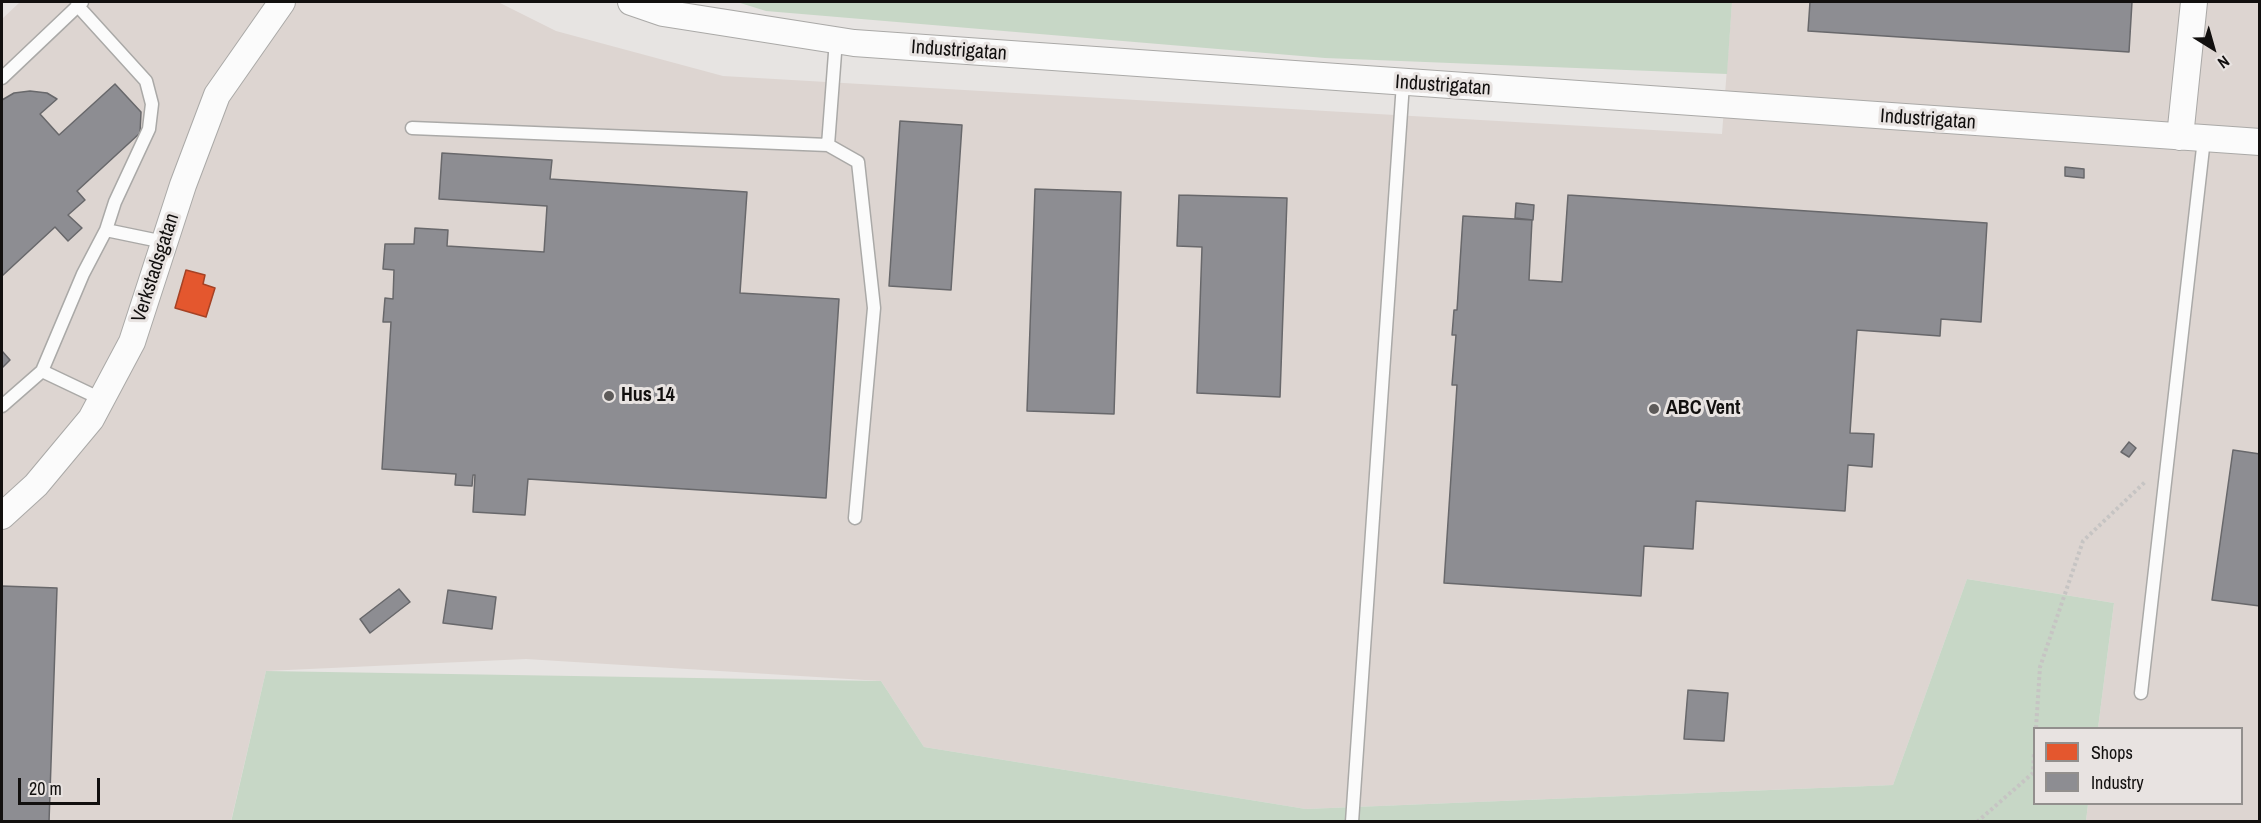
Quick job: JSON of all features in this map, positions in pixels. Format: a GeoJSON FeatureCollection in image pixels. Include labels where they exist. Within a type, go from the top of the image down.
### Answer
{"type":"FeatureCollection","features":[{"type":"Feature","properties":{"kind":"street","name":"Verkstadsgatan"},"geometry":{"type":"LineString","coordinates":[[2,516],[36,485],[91,419],[132,342],[183,184],[217,95],[282,2]]}},
{"type":"Feature","properties":{"kind":"street","name":"Industrigatan"},"geometry":{"type":"LineString","coordinates":[[631,2],[663,13],[836,40],[1403,83],[2259,142]]}},
{"type":"Feature","properties":{"kind":"street"},"geometry":{"type":"LineString","coordinates":[[2192,138],[2194,2]]}},
{"type":"Feature","properties":{"kind":"lane"},"geometry":{"type":"LineString","coordinates":[[2,78],[79,3],[146,81],[152,104],[148,129],[106,231],[83,274],[42,371],[2,406]]}},
{"type":"Feature","properties":{"kind":"lane"},"geometry":{"type":"LineString","coordinates":[[828,145],[836,40]]}},
{"type":"Feature","properties":{"kind":"lane"},"geometry":{"type":"LineString","coordinates":[[1352,822],[1403,83]]}},
{"type":"Feature","properties":{"kind":"lane"},"geometry":{"type":"LineString","coordinates":[[412,128],[828,145],[858,162],[874,308],[855,518]]}},
{"type":"Feature","properties":{"kind":"lane"},"geometry":{"type":"LineString","coordinates":[[2141,693],[2168,461],[2192,138]]}},
{"type":"Feature","properties":{"kind":"lane"},"geometry":{"type":"LineString","coordinates":[[106,231],[164,242]]}},
{"type":"Feature","properties":{"kind":"lane"},"geometry":{"type":"LineString","coordinates":[[42,371],[101,399]]}},
{"type":"Feature","properties":{"kind":"path"},"geometry":{"type":"LineString","coordinates":[[2036,727],[2040,667],[2083,541],[2168,461]]}},
{"type":"Feature","properties":{"kind":"path"},"geometry":{"type":"LineString","coordinates":[[1977,822],[2033,773]]}},
{"type":"Feature","properties":{"kind":"shaded area"},"geometry":{"type":"Polygon","coordinates":[[[20,2],[498,2],[556,31],[723,76],[1722,134],[1732,2],[2259,2],[2259,821],[2086,821],[2088,805],[2243,805],[2243,727],[2098,727],[2114,603],[1967,579],[1893,785],[1306,809],[924,747],[881,681],[526,659],[266,671],[231,821],[2,822],[2,19],[20,2]]]}},
{"type":"Feature","properties":{"kind":"green space"},"geometry":{"type":"Polygon","coordinates":[[[737,2],[1732,2],[1727,74],[1325,58],[766,11],[737,2]]]}},
{"type":"Feature","properties":{"kind":"green space"},"geometry":{"type":"Polygon","coordinates":[[[1967,579],[2114,603],[2098,727],[2033,727],[2033,805],[2088,805],[2086,821],[231,822],[266,671],[881,681],[924,747],[1306,809],[1893,785],[1967,579]]]}},
{"type":"Feature","properties":{"kind":"building: Shops"},"geometry":{"type":"Polygon","coordinates":[[[186,270],[205,275],[203,284],[215,288],[206,317],[175,308],[186,270]]]}},
{"type":"Feature","properties":{"kind":"building: Industry"},"geometry":{"type":"Polygon","coordinates":[[[1810,2],[2132,2],[2129,52],[1808,31],[1810,2]]]}},
{"type":"Feature","properties":{"kind":"building: Industry"},"geometry":{"type":"Polygon","coordinates":[[[115,84],[141,112],[140,133],[77,191],[85,200],[68,215],[82,228],[68,241],[55,227],[2,276],[2,100],[14,93],[30,91],[47,93],[57,99],[40,114],[59,135],[115,84]]]}},
{"type":"Feature","properties":{"kind":"building: Industry"},"geometry":{"type":"Polygon","coordinates":[[[900,121],[962,125],[951,290],[889,286],[900,121]]]}},
{"type":"Feature","properties":{"kind":"building: Industry","name":"Hus 14"},"geometry":{"type":"Polygon","coordinates":[[[442,153],[552,160],[550,179],[747,192],[740,293],[839,299],[826,498],[528,479],[525,515],[473,512],[475,475],[473,475],[472,486],[455,485],[456,474],[382,469],[391,322],[383,322],[385,298],[393,299],[394,270],[383,269],[385,244],[414,244],[415,228],[448,230],[447,246],[544,252],[547,206],[439,199],[442,153]]]}},
{"type":"Feature","properties":{"kind":"building: Industry"},"geometry":{"type":"Polygon","coordinates":[[[2065,167],[2084,169],[2084,178],[2065,176],[2065,167]]]}},
{"type":"Feature","properties":{"kind":"building: Industry"},"geometry":{"type":"Polygon","coordinates":[[[1035,189],[1121,192],[1114,414],[1027,411],[1035,189]]]}},
{"type":"Feature","properties":{"kind":"building: Industry"},"geometry":{"type":"Polygon","coordinates":[[[1179,195],[1287,198],[1280,397],[1197,393],[1202,247],[1177,246],[1179,195]]]}},
{"type":"Feature","properties":{"kind":"building: Industry","name":"ABC Vent"},"geometry":{"type":"Polygon","coordinates":[[[1568,195],[1987,223],[1981,322],[1941,319],[1940,336],[1857,330],[1850,433],[1874,434],[1872,467],[1848,465],[1845,511],[1696,501],[1693,549],[1644,546],[1641,596],[1444,583],[1457,385],[1452,385],[1456,335],[1452,335],[1454,310],[1457,310],[1463,216],[1532,220],[1529,280],[1562,282],[1568,195]]]}},
{"type":"Feature","properties":{"kind":"building: Industry"},"geometry":{"type":"Polygon","coordinates":[[[1516,203],[1534,205],[1533,220],[1515,218],[1516,203]]]}},
{"type":"Feature","properties":{"kind":"building: Industry"},"geometry":{"type":"Polygon","coordinates":[[[2,351],[10,360],[2,368],[2,351]]]}},
{"type":"Feature","properties":{"kind":"building: Industry"},"geometry":{"type":"Polygon","coordinates":[[[2129,442],[2136,448],[2129,457],[2121,452],[2129,442]]]}},
{"type":"Feature","properties":{"kind":"building: Industry"},"geometry":{"type":"Polygon","coordinates":[[[2233,450],[2260,454],[2260,606],[2212,600],[2233,450]]]}},
{"type":"Feature","properties":{"kind":"building: Industry"},"geometry":{"type":"Polygon","coordinates":[[[2,586],[57,588],[49,822],[2,822],[2,586]]]}},
{"type":"Feature","properties":{"kind":"building: Industry"},"geometry":{"type":"Polygon","coordinates":[[[399,589],[410,602],[370,633],[360,619],[399,589]]]}},
{"type":"Feature","properties":{"kind":"building: Industry"},"geometry":{"type":"Polygon","coordinates":[[[448,590],[496,597],[492,629],[443,623],[448,590]]]}},
{"type":"Feature","properties":{"kind":"building: Industry"},"geometry":{"type":"Polygon","coordinates":[[[1688,690],[1728,693],[1724,741],[1684,739],[1688,690]]]}},
{"type":"Feature","properties":{"kind":"place","name":"Hus 14"},"geometry":{"type":"Point","coordinates":[609,396]}},
{"type":"Feature","properties":{"kind":"place","name":"ABC Vent"},"geometry":{"type":"Point","coordinates":[1654,409]}}]}
